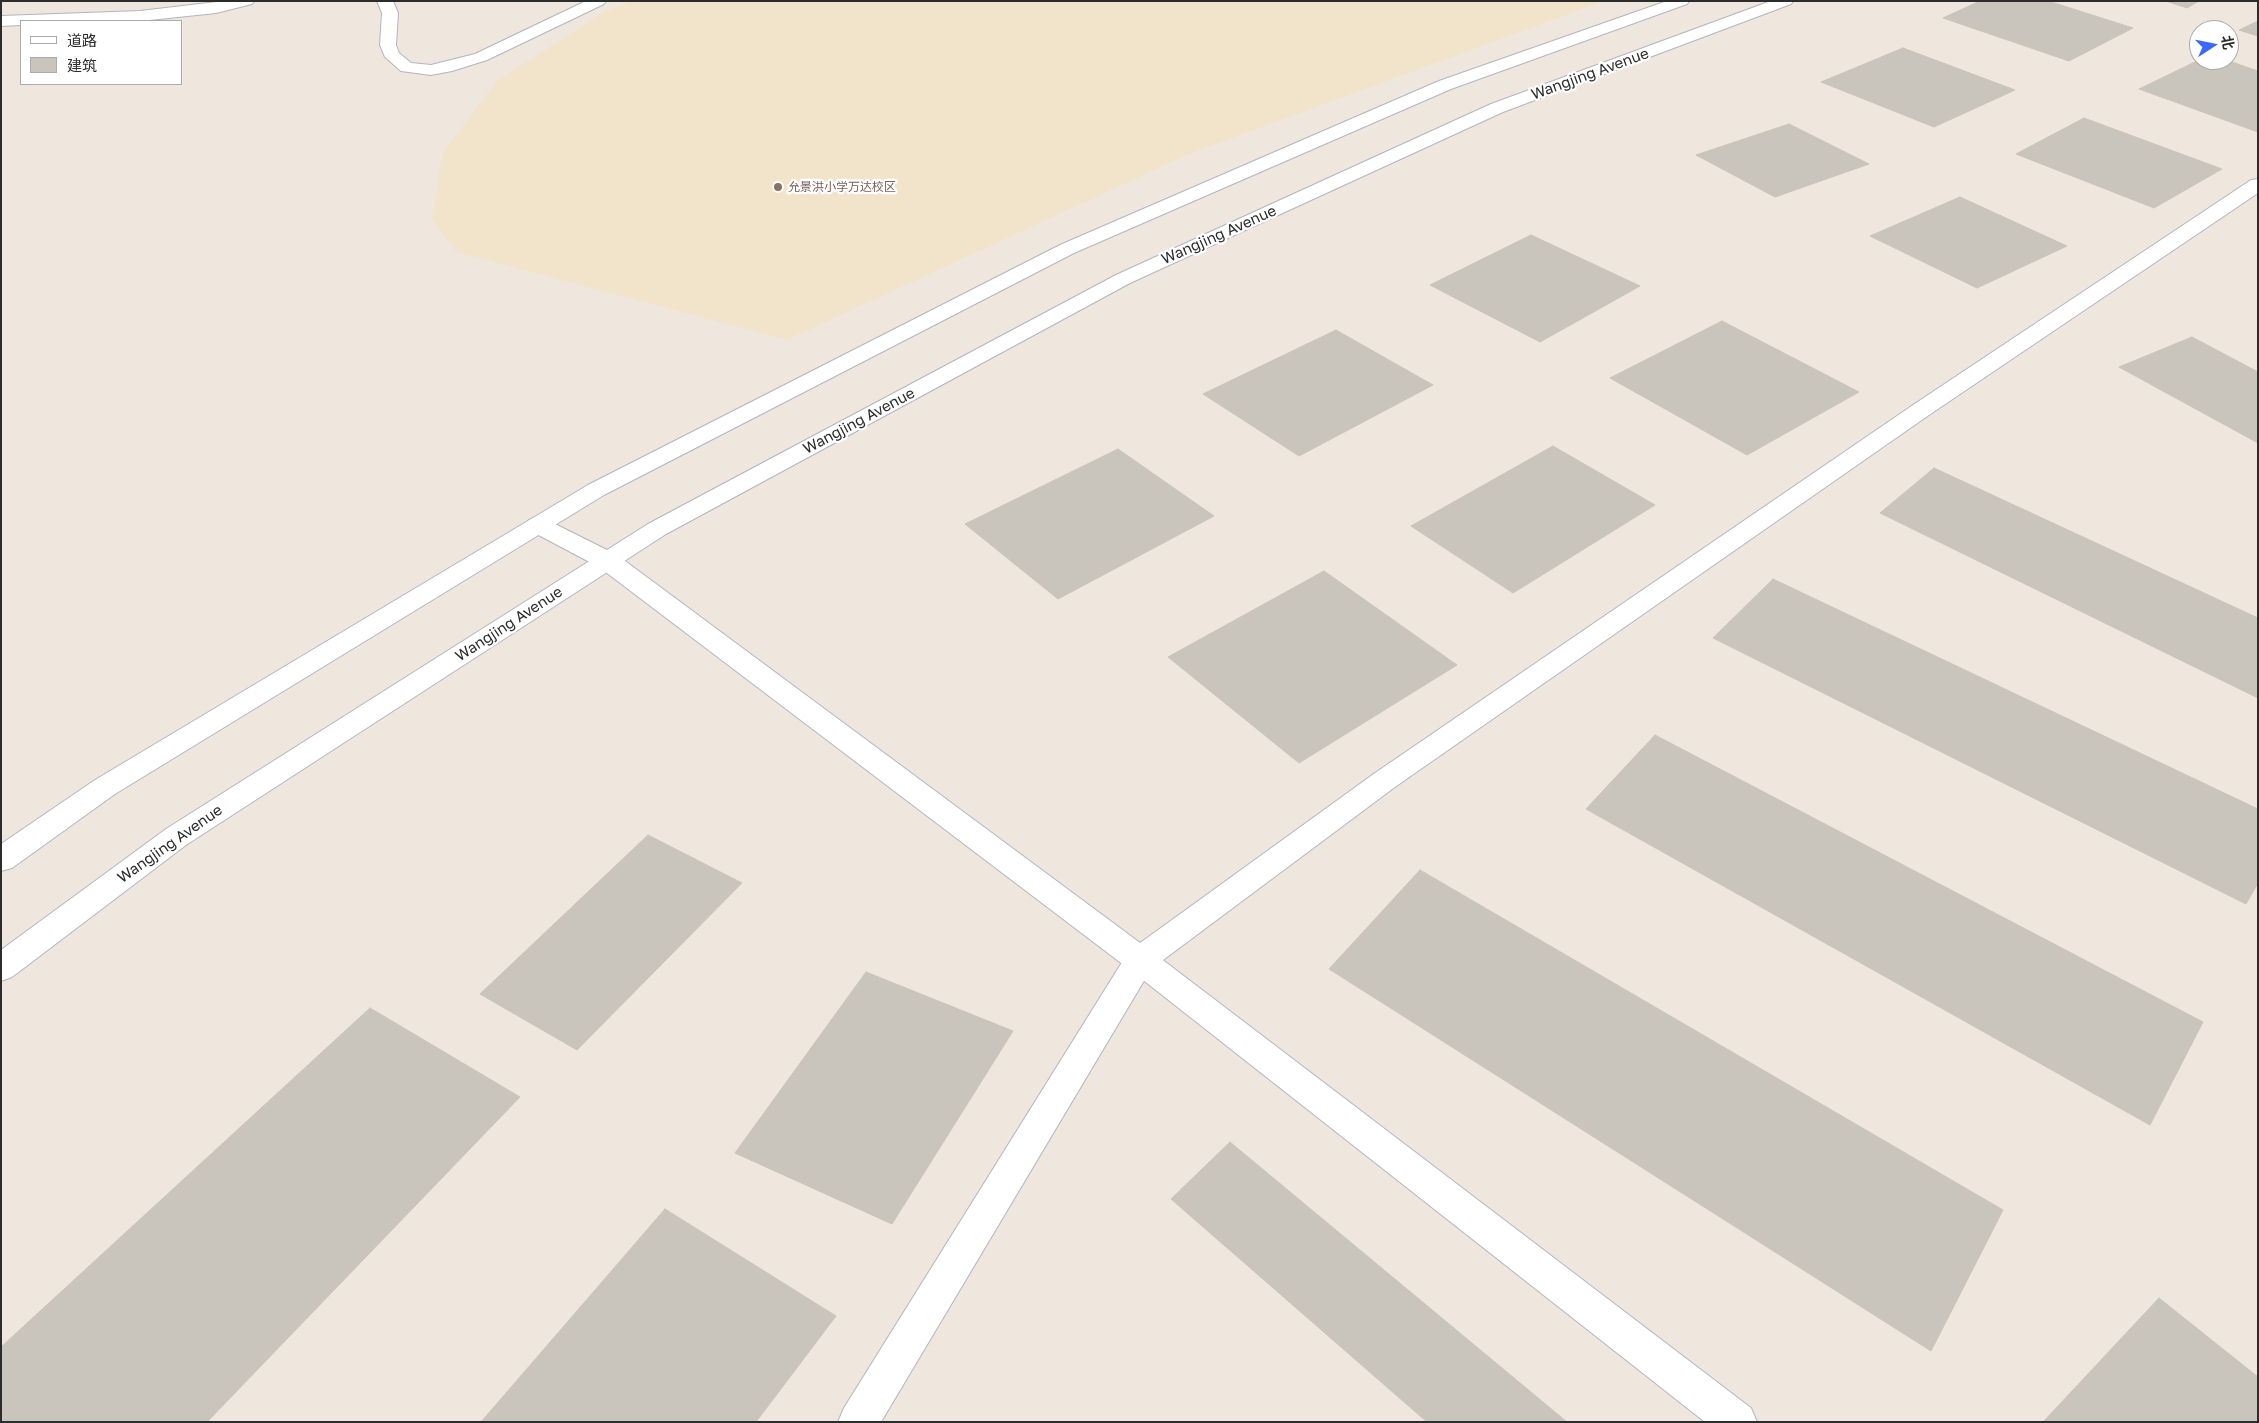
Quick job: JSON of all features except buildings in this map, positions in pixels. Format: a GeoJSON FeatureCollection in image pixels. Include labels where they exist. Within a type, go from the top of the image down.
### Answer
{"type":"FeatureCollection","features":[{"type":"Feature","properties":{"kind":"main road"},"geometry":{"type":"LineString","coordinates":[[29,20],[140,16],[216,8],[246,1]]}},
{"type":"Feature","properties":{"kind":"main road"},"geometry":{"type":"LineString","coordinates":[[384,1],[390,13],[388,45],[391,54],[399,63],[407,68],[431,70],[446,68],[481,57],[599,1]]}},
{"type":"Feature","properties":{"kind":"main road"},"geometry":{"type":"LineString","coordinates":[[1,860],[105,787],[596,490],[1067,249],[1445,85],[1682,1]]}},
{"type":"Feature","properties":{"kind":"main road","name":"Wangjing Avenue"},"geometry":{"type":"LineString","coordinates":[[1,968],[176,837],[658,529],[1123,279],[1497,108],[1786,1]]}},
{"type":"Feature","properties":{"kind":"main road"},"geometry":{"type":"LineString","coordinates":[[1,21],[20,20]]}},
{"type":"Feature","properties":{"kind":"main road"},"geometry":{"type":"LineString","coordinates":[[858,1422],[1140,960],[1384,780],[1921,410],[2258,184]]}},
{"type":"Feature","properties":{"kind":"main road"},"geometry":{"type":"LineString","coordinates":[[538,525],[608,561],[1140,960],[1737,1422]]}},
{"type":"Feature","properties":{"kind":"shaded area","name":"允景洪小学万达校区"},"geometry":{"type":"Polygon","coordinates":[[[632,1],[1604,1],[1189,154],[787,340],[456,252],[432,219],[442,154],[496,82],[603,12],[632,1]]]}},
{"type":"Feature","properties":{"kind":"place","name":"允景洪小学万达校区"},"geometry":{"type":"Point","coordinates":[778,187]}}]}
